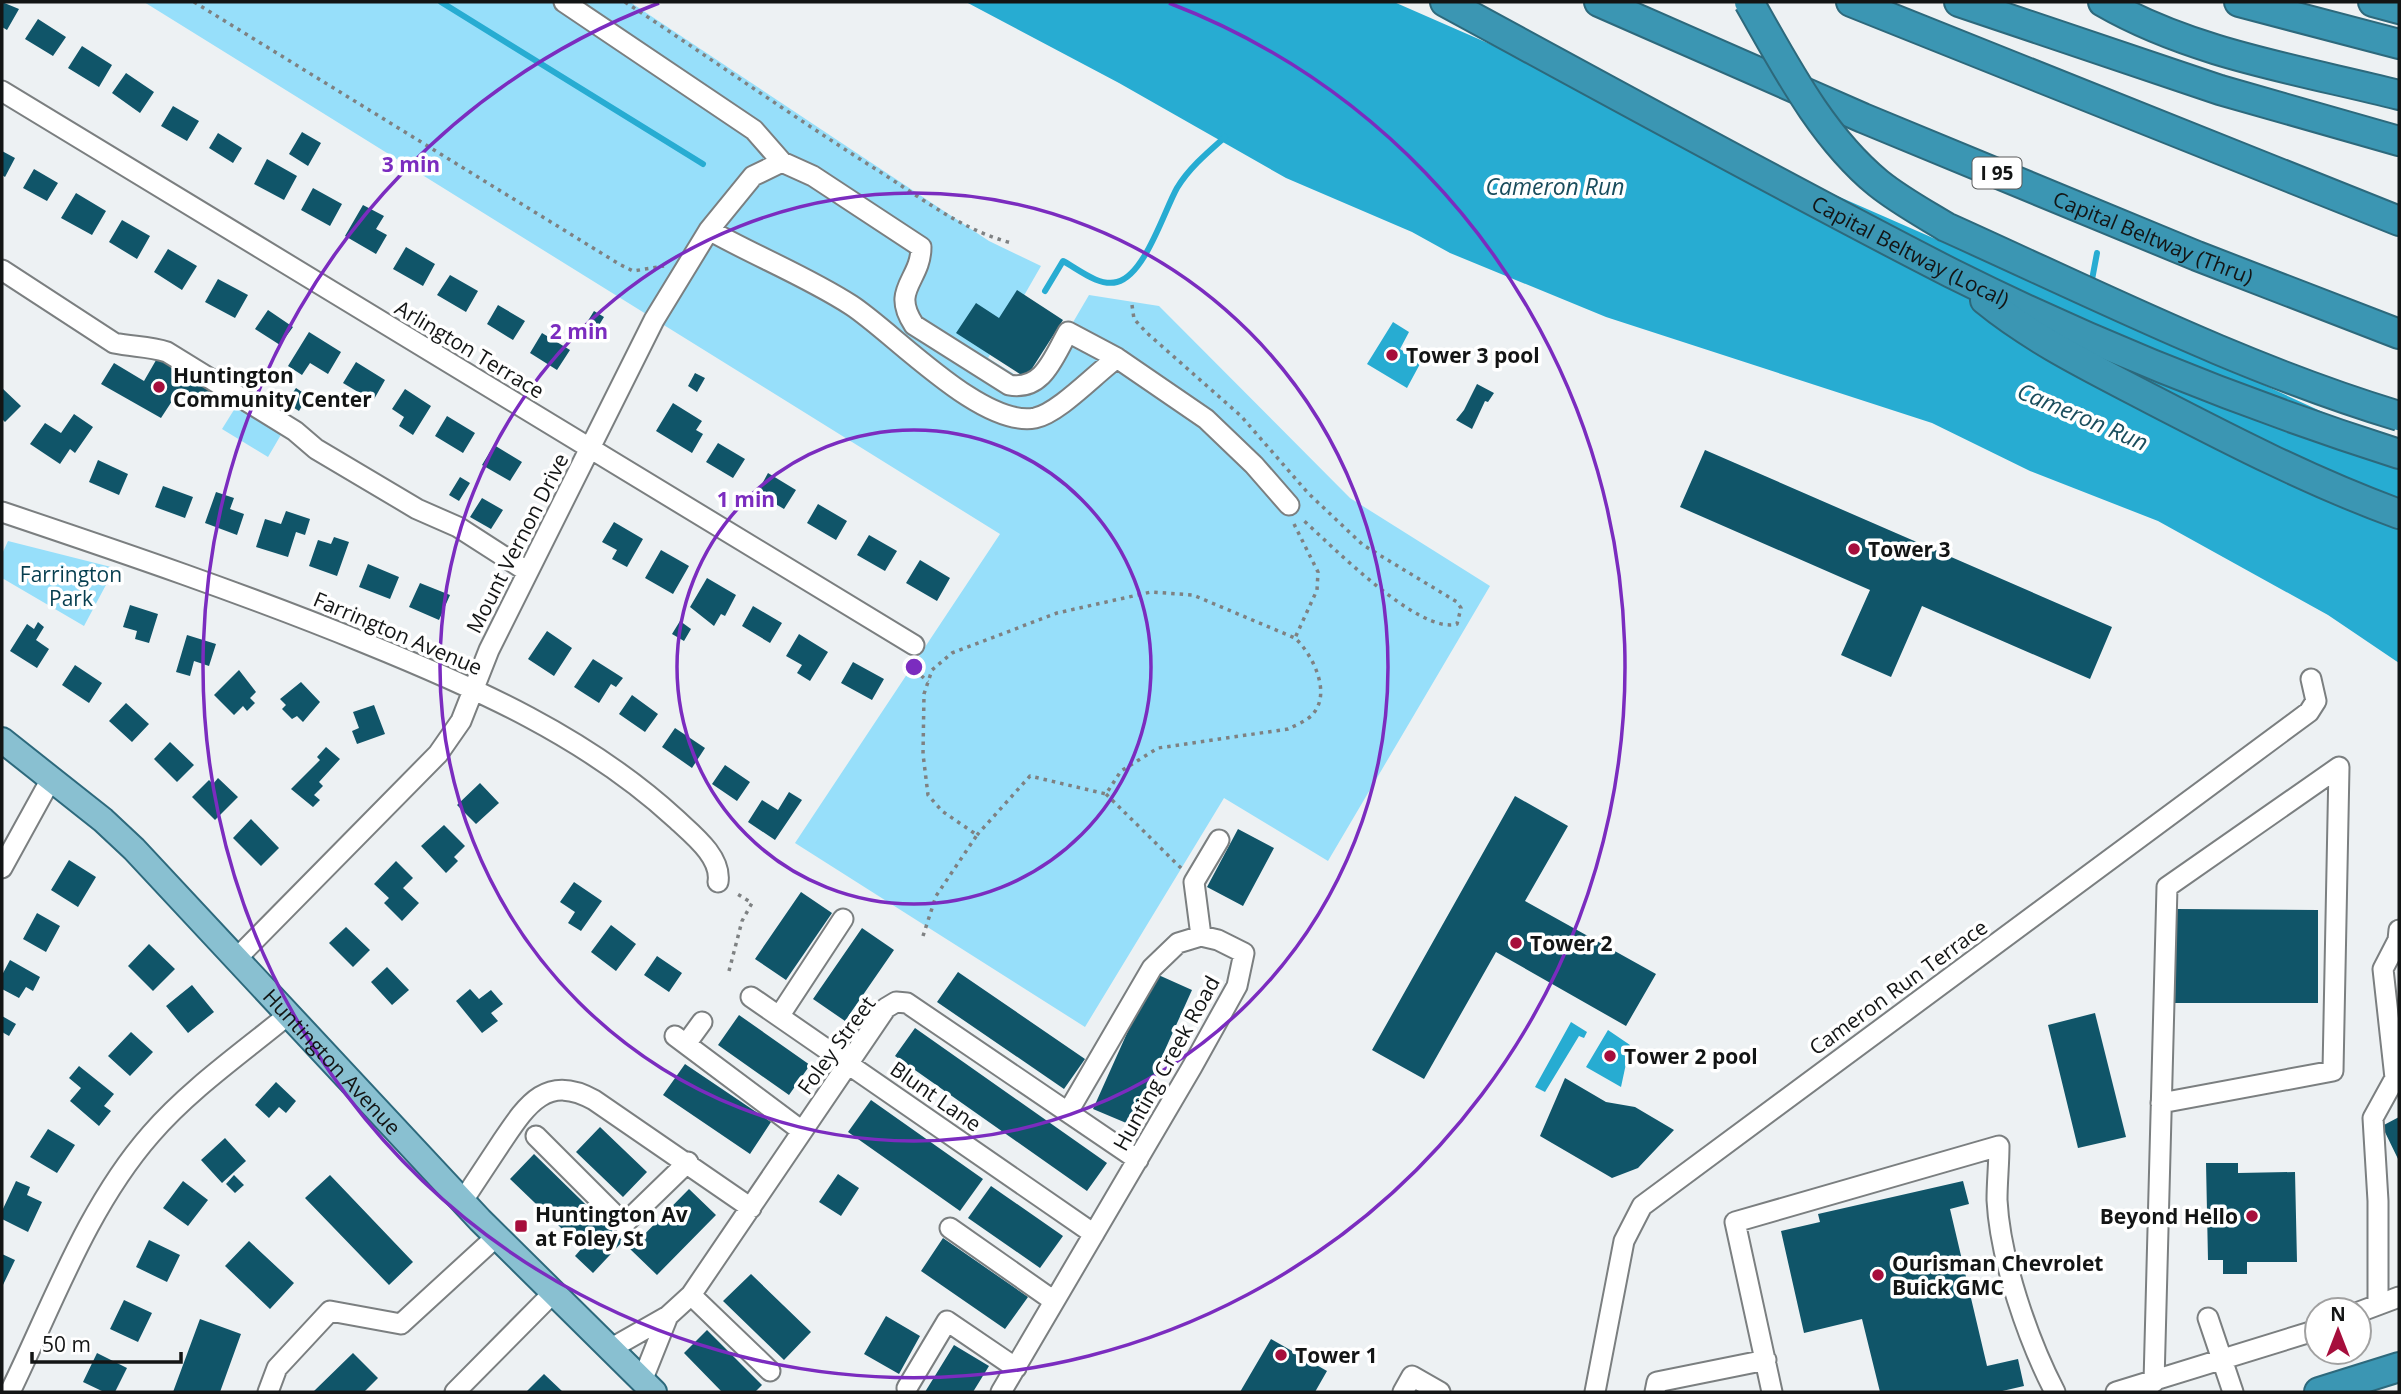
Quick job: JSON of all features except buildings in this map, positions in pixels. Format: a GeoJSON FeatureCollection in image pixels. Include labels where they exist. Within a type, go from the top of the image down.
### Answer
{"type":"FeatureCollection","features":[{"type":"Feature","properties":{"kind":"highway","name":"Capital Beltway (Local)"},"geometry":{"type":"LineString","coordinates":[[1445,2],[1953,273],[2167,370],[2245,401],[2399,454]]}},
{"type":"Feature","properties":{"kind":"highway","name":"Capital Beltway (Thru)"},"geometry":{"type":"LineString","coordinates":[[1599,2],[1863,118],[2185,251],[2399,334]]}},
{"type":"Feature","properties":{"kind":"highway"},"geometry":{"type":"LineString","coordinates":[[1749,2],[1831,133],[1877,182],[1909,205],[1946,227],[2215,347],[2301,384],[2399,416]]}},
{"type":"Feature","properties":{"kind":"highway"},"geometry":{"type":"LineString","coordinates":[[1852,2],[2399,221]]}},
{"type":"Feature","properties":{"kind":"highway"},"geometry":{"type":"LineString","coordinates":[[1959,2],[2220,90],[2399,141]]}},
{"type":"Feature","properties":{"kind":"highway"},"geometry":{"type":"LineString","coordinates":[[2104,2],[2138,21],[2216,50],[2399,94]]}},
{"type":"Feature","properties":{"kind":"highway"},"geometry":{"type":"LineString","coordinates":[[2239,2],[2399,44]]}},
{"type":"Feature","properties":{"kind":"highway"},"geometry":{"type":"LineString","coordinates":[[2373,2],[2399,9]]}},
{"type":"Feature","properties":{"kind":"highway"},"geometry":{"type":"LineString","coordinates":[[1953,273],[2010,321],[2101,373],[2239,444],[2399,514]]}},
{"type":"Feature","properties":{"kind":"highway"},"geometry":{"type":"LineString","coordinates":[[2319,1392],[2399,1367]]}},
{"type":"Feature","properties":{"kind":"main road","name":"Huntington Avenue"},"geometry":{"type":"LineString","coordinates":[[2,740],[134,849],[462,1202],[648,1387]]}},
{"type":"Feature","properties":{"kind":"street"},"geometry":{"type":"LineString","coordinates":[[564,2],[754,130],[782,162],[834,189],[921,247],[921,260],[907,286],[903,302],[905,312],[914,325],[1009,385],[1023,387],[1034,384],[1069,332],[1117,358],[1206,419],[1254,465],[1289,505]]}},
{"type":"Feature","properties":{"kind":"street","name":"Arlington Terrace"},"geometry":{"type":"LineString","coordinates":[[2,91],[590,449],[909,652]]}},
{"type":"Feature","properties":{"kind":"street","name":"Mount Vernon Drive"},"geometry":{"type":"LineString","coordinates":[[236,959],[438,754],[461,721],[528,572],[654,320],[709,230],[753,176],[782,162]]}},
{"type":"Feature","properties":{"kind":"street"},"geometry":{"type":"LineString","coordinates":[[709,230],[852,305],[916,360],[979,401],[1007,414],[1038,417],[1055,408],[1117,358]]}},
{"type":"Feature","properties":{"kind":"street"},"geometry":{"type":"LineString","coordinates":[[2,270],[114,343],[131,347],[148,345],[167,352],[295,431],[316,449],[416,509],[458,527],[528,572]]}},
{"type":"Feature","properties":{"kind":"street","name":"Farrington Avenue"},"geometry":{"type":"LineString","coordinates":[[2,512],[246,594],[519,710],[616,770],[699,841],[712,859],[719,876],[718,882]]}},
{"type":"Feature","properties":{"kind":"street","name":"Cameron Run Terrace"},"geometry":{"type":"LineString","coordinates":[[1595,1392],[1624,1241],[1642,1206],[2309,712],[2316,701],[2311,679]]}},
{"type":"Feature","properties":{"kind":"street"},"geometry":{"type":"LineString","coordinates":[[2154,1382],[2161,1103],[2167,887],[2339,767],[2333,1071],[2161,1103]]}},
{"type":"Feature","properties":{"kind":"street"},"geometry":{"type":"LineString","coordinates":[[2,868],[51,779]]}},
{"type":"Feature","properties":{"kind":"street"},"geometry":{"type":"LineString","coordinates":[[1068,1112],[1152,968],[1178,943],[1202,936],[1194,882],[1219,840]]}},
{"type":"Feature","properties":{"kind":"street"},"geometry":{"type":"LineString","coordinates":[[780,1015],[843,919]]}},
{"type":"Feature","properties":{"kind":"street"},"geometry":{"type":"LineString","coordinates":[[2378,1304],[2378,1201],[2372,1118],[2395,1078],[2383,969],[2398,940],[2399,930]]}},
{"type":"Feature","properties":{"kind":"street","name":"Hunting Creek Road"},"geometry":{"type":"LineString","coordinates":[[1001,1392],[1237,986],[1244,953],[1218,940],[1202,936]]}},
{"type":"Feature","properties":{"kind":"street","name":"Blunt Lane"},"geometry":{"type":"LineString","coordinates":[[751,997],[1094,1234]]}},
{"type":"Feature","properties":{"kind":"street","name":"Foley Street"},"geometry":{"type":"LineString","coordinates":[[610,1349],[668,1316],[691,1295],[848,1062],[886,1008],[896,1002],[907,1003],[1138,1160]]}},
{"type":"Feature","properties":{"kind":"street"},"geometry":{"type":"LineString","coordinates":[[10,1392],[80,1246],[127,1164],[151,1134],[188,1098],[288,1015]]}},
{"type":"Feature","properties":{"kind":"street"},"geometry":{"type":"LineString","coordinates":[[702,1023],[681,1040],[803,1131]]}},
{"type":"Feature","properties":{"kind":"street"},"geometry":{"type":"LineString","coordinates":[[462,1202],[527,1104],[545,1094],[564,1090],[579,1092],[594,1100],[751,1208]]}},
{"type":"Feature","properties":{"kind":"street"},"geometry":{"type":"LineString","coordinates":[[537,1136],[624,1224],[688,1163]]}},
{"type":"Feature","properties":{"kind":"street"},"geometry":{"type":"LineString","coordinates":[[1772,1392],[1735,1222],[2000,1146],[1997,1201],[2006,1250],[2035,1353],[2055,1392]]}},
{"type":"Feature","properties":{"kind":"street"},"geometry":{"type":"LineString","coordinates":[[950,1228],[1054,1301]]}},
{"type":"Feature","properties":{"kind":"street"},"geometry":{"type":"LineString","coordinates":[[268,1392],[277,1368],[330,1311],[401,1324],[496,1237]]}},
{"type":"Feature","properties":{"kind":"street"},"geometry":{"type":"LineString","coordinates":[[456,1392],[552,1294]]}},
{"type":"Feature","properties":{"kind":"street"},"geometry":{"type":"LineString","coordinates":[[691,1295],[770,1371]]}},
{"type":"Feature","properties":{"kind":"street"},"geometry":{"type":"LineString","coordinates":[[2373,1306],[2399,1297]]}},
{"type":"Feature","properties":{"kind":"street","name":"Foley Street"},"geometry":{"type":"LineString","coordinates":[[648,1387],[668,1316]]}},
{"type":"Feature","properties":{"kind":"street"},"geometry":{"type":"LineString","coordinates":[[2208,1318],[2233,1392]]}},
{"type":"Feature","properties":{"kind":"street"},"geometry":{"type":"LineString","coordinates":[[907,1388],[947,1321],[1016,1368]]}},
{"type":"Feature","properties":{"kind":"street"},"geometry":{"type":"LineString","coordinates":[[2116,1392],[2303,1335]]}},
{"type":"Feature","properties":{"kind":"street"},"geometry":{"type":"LineString","coordinates":[[1655,1392],[1657,1382],[1766,1360]]}},
{"type":"Feature","properties":{"kind":"street"},"geometry":{"type":"LineString","coordinates":[[1406,1388],[1440,1392]]}},
{"type":"Feature","properties":{"kind":"path"},"geometry":{"type":"LineString","coordinates":[[194,2],[619,264],[633,271],[679,264],[687,266]]}},
{"type":"Feature","properties":{"kind":"path"},"geometry":{"type":"LineString","coordinates":[[625,2],[769,101],[946,214],[988,237],[1012,243]]}},
{"type":"Feature","properties":{"kind":"path"},"geometry":{"type":"LineString","coordinates":[[1132,304],[1134,319],[1147,333],[1241,416],[1308,493],[1363,545],[1457,602],[1461,608],[1457,624],[1442,625],[1428,620],[1396,600],[1358,570],[1289,505]]}},
{"type":"Feature","properties":{"kind":"path"},"geometry":{"type":"LineString","coordinates":[[1289,505],[1290,517],[1318,572],[1317,590],[1295,638]]}},
{"type":"Feature","properties":{"kind":"path"},"geometry":{"type":"LineString","coordinates":[[977,835],[942,811],[928,795],[923,754],[924,694],[932,670],[953,653],[1057,612],[1151,593],[1193,595],[1295,638],[1305,647],[1319,678],[1320,694],[1314,713],[1288,729],[1158,748],[1121,771],[1106,794]]}},
{"type":"Feature","properties":{"kind":"path"},"geometry":{"type":"LineString","coordinates":[[909,652],[928,682]]}},
{"type":"Feature","properties":{"kind":"path"},"geometry":{"type":"LineString","coordinates":[[923,936],[936,896],[977,835],[1030,776],[1106,794],[1194,882]]}},
{"type":"Feature","properties":{"kind":"path"},"geometry":{"type":"LineString","coordinates":[[718,882],[752,904],[742,920],[729,971]]}},
{"type":"Feature","properties":{"kind":"green space"},"geometry":{"type":"Polygon","coordinates":[[[144,2],[630,2],[989,241],[1041,266],[988,358],[1035,387],[1089,295],[1159,306],[1350,498],[1490,586],[1328,861],[1224,798],[1085,1027],[795,843],[1000,534],[144,2]]]}},
{"type":"Feature","properties":{"kind":"green space"},"geometry":{"type":"Polygon","coordinates":[[[237,405],[282,433],[268,457],[222,429],[237,405]]]}},
{"type":"Feature","properties":{"kind":"green space","name":"Farrington Park"},"geometry":{"type":"Polygon","coordinates":[[[8,541],[115,568],[84,626],[2,578],[2,554],[8,541]]]}},
{"type":"Feature","properties":{"kind":"water","name":"Cameron Run"},"geometry":{"type":"Polygon","coordinates":[[[966,2],[1394,2],[2157,336],[2399,447],[2399,663],[2328,615],[2158,521],[2030,471],[1932,423],[1606,317],[1450,253],[1412,232],[1286,178],[1119,83],[966,2]]]}},
{"type":"Feature","properties":{"kind":"water","name":"Tower 3 pool"},"geometry":{"type":"Polygon","coordinates":[[[1393,322],[1409,332],[1400,349],[1421,362],[1407,388],[1367,364],[1393,322]]]}},
{"type":"Feature","properties":{"kind":"water","name":"Tower 2 pool"},"geometry":{"type":"Polygon","coordinates":[[[1571,1022],[1587,1032],[1584,1038],[1579,1036],[1545,1092],[1535,1087],[1571,1022]]]}},
{"type":"Feature","properties":{"kind":"water","name":"Tower 2 pool"},"geometry":{"type":"Polygon","coordinates":[[[1608,1030],[1630,1045],[1621,1087],[1586,1067],[1608,1030]]]}},
{"type":"Feature","properties":{"kind":"waterway"},"geometry":{"type":"LineString","coordinates":[[441,2],[703,164]]}},
{"type":"Feature","properties":{"kind":"waterway"},"geometry":{"type":"LineString","coordinates":[[1045,291],[1063,261],[1103,282],[1117,282],[1127,277],[1153,241],[1177,188],[1199,161],[1225,137]]}},
{"type":"Feature","properties":{"kind":"waterway"},"geometry":{"type":"LineString","coordinates":[[2091,285],[2097,253]]}},
{"type":"Feature","properties":{"kind":"place","name":"Tower 3 pool"},"geometry":{"type":"Point","coordinates":[1392,355]}},
{"type":"Feature","properties":{"kind":"place","name":"Huntington Community Center"},"geometry":{"type":"Point","coordinates":[159,387]}},
{"type":"Feature","properties":{"kind":"place","name":"Tower 3"},"geometry":{"type":"Point","coordinates":[1854,549]}},
{"type":"Feature","properties":{"kind":"place","name":"Tower 2"},"geometry":{"type":"Point","coordinates":[1516,943]}},
{"type":"Feature","properties":{"kind":"place","name":"Tower 2 pool"},"geometry":{"type":"Point","coordinates":[1610,1056]}},
{"type":"Feature","properties":{"kind":"place","name":"Beyond Hello"},"geometry":{"type":"Point","coordinates":[2252,1216]}},
{"type":"Feature","properties":{"kind":"place","name":"Huntington Av at Foley St"},"geometry":{"type":"Point","coordinates":[521,1226]}},
{"type":"Feature","properties":{"kind":"place","name":"Ourisman Chevrolet Buick GMC"},"geometry":{"type":"Point","coordinates":[1878,1275]}},
{"type":"Feature","properties":{"kind":"place","name":"Tower 1"},"geometry":{"type":"Point","coordinates":[1281,1355]}}]}
